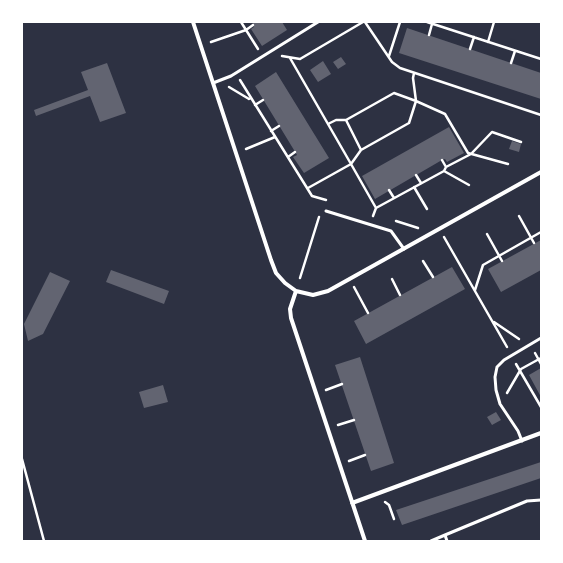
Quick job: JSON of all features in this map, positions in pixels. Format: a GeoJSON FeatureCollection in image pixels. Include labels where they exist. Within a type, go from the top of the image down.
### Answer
{"type":"FeatureCollection","features":[{"type":"Feature","properties":{"kind":"street"},"geometry":{"type":"LineString","coordinates":[[193,22],[271,260],[276,273],[285,283],[296,291],[313,294],[328,291],[541,172]]}},
{"type":"Feature","properties":{"kind":"street"},"geometry":{"type":"LineString","coordinates":[[296,291],[290,310],[291,318],[364,541]]}},
{"type":"Feature","properties":{"kind":"street"},"geometry":{"type":"LineString","coordinates":[[352,503],[541,433]]}},
{"type":"Feature","properties":{"kind":"lane"},"geometry":{"type":"LineString","coordinates":[[213,82],[231,76],[318,22]]}},
{"type":"Feature","properties":{"kind":"lane"},"geometry":{"type":"LineString","coordinates":[[326,211],[391,231],[404,249]]}},
{"type":"Feature","properties":{"kind":"lane"},"geometry":{"type":"LineString","coordinates":[[522,441],[518,431],[500,404],[496,390],[495,377],[497,368],[511,355],[541,338]]}},
{"type":"Feature","properties":{"kind":"lane"},"geometry":{"type":"LineString","coordinates":[[431,541],[527,501],[541,500]]}},
{"type":"Feature","properties":{"kind":"lane"},"geometry":{"type":"LineString","coordinates":[[445,535],[447,541]]}},
{"type":"Feature","properties":{"kind":"path"},"geometry":{"type":"LineString","coordinates":[[241,22],[255,44]]}},
{"type":"Feature","properties":{"kind":"path"},"geometry":{"type":"LineString","coordinates":[[277,55],[300,59],[364,22],[389,56],[400,68],[541,115]]}},
{"type":"Feature","properties":{"kind":"path"},"geometry":{"type":"LineString","coordinates":[[389,56],[400,22]]}},
{"type":"Feature","properties":{"kind":"path"},"geometry":{"type":"LineString","coordinates":[[427,22],[541,59]]}},
{"type":"Feature","properties":{"kind":"path"},"geometry":{"type":"LineString","coordinates":[[488,42],[494,22]]}},
{"type":"Feature","properties":{"kind":"path"},"geometry":{"type":"LineString","coordinates":[[428,35],[432,24]]}},
{"type":"Feature","properties":{"kind":"path"},"geometry":{"type":"LineString","coordinates":[[211,42],[246,30],[253,25]]}},
{"type":"Feature","properties":{"kind":"path"},"geometry":{"type":"LineString","coordinates":[[470,49],[474,37]]}},
{"type":"Feature","properties":{"kind":"path"},"geometry":{"type":"LineString","coordinates":[[511,63],[515,51]]}},
{"type":"Feature","properties":{"kind":"path"},"geometry":{"type":"LineString","coordinates":[[290,57],[376,208]]}},
{"type":"Feature","properties":{"kind":"path"},"geometry":{"type":"LineString","coordinates":[[308,188],[351,164],[361,150],[409,123],[416,100],[413,78],[414,73]]}},
{"type":"Feature","properties":{"kind":"path"},"geometry":{"type":"LineString","coordinates":[[245,75],[239,79],[311,194]]}},
{"type":"Feature","properties":{"kind":"path"},"geometry":{"type":"LineString","coordinates":[[226,87],[230,87],[251,98]]}},
{"type":"Feature","properties":{"kind":"path"},"geometry":{"type":"LineString","coordinates":[[328,124],[336,120],[346,120],[394,93],[416,100],[445,114],[468,153],[508,164]]}},
{"type":"Feature","properties":{"kind":"path"},"geometry":{"type":"LineString","coordinates":[[255,105],[263,100]]}},
{"type":"Feature","properties":{"kind":"path"},"geometry":{"type":"LineString","coordinates":[[346,120],[361,150]]}},
{"type":"Feature","properties":{"kind":"path"},"geometry":{"type":"LineString","coordinates":[[272,131],[279,126]]}},
{"type":"Feature","properties":{"kind":"path"},"geometry":{"type":"LineString","coordinates":[[373,217],[376,208],[444,171],[446,167],[471,154],[492,132],[521,142]]}},
{"type":"Feature","properties":{"kind":"path"},"geometry":{"type":"LineString","coordinates":[[246,149],[276,137]]}},
{"type":"Feature","properties":{"kind":"path"},"geometry":{"type":"LineString","coordinates":[[288,157],[295,152]]}},
{"type":"Feature","properties":{"kind":"path"},"geometry":{"type":"LineString","coordinates":[[442,160],[446,167]]}},
{"type":"Feature","properties":{"kind":"path"},"geometry":{"type":"LineString","coordinates":[[444,171],[469,185]]}},
{"type":"Feature","properties":{"kind":"path"},"geometry":{"type":"LineString","coordinates":[[416,175],[421,183]]}},
{"type":"Feature","properties":{"kind":"path"},"geometry":{"type":"LineString","coordinates":[[414,187],[427,209]]}},
{"type":"Feature","properties":{"kind":"path"},"geometry":{"type":"LineString","coordinates":[[389,190],[394,198]]}},
{"type":"Feature","properties":{"kind":"path"},"geometry":{"type":"LineString","coordinates":[[322,207],[324,200]]}},
{"type":"Feature","properties":{"kind":"path"},"geometry":{"type":"LineString","coordinates":[[300,278],[320,214]]}},
{"type":"Feature","properties":{"kind":"path"},"geometry":{"type":"LineString","coordinates":[[519,216],[534,243]]}},
{"type":"Feature","properties":{"kind":"path"},"geometry":{"type":"LineString","coordinates":[[475,290],[483,265],[541,232]]}},
{"type":"Feature","properties":{"kind":"path"},"geometry":{"type":"LineString","coordinates":[[487,234],[502,261]]}},
{"type":"Feature","properties":{"kind":"path"},"geometry":{"type":"LineString","coordinates":[[443,237],[475,290],[541,407]]}},
{"type":"Feature","properties":{"kind":"path"},"geometry":{"type":"LineString","coordinates":[[423,261],[433,277]]}},
{"type":"Feature","properties":{"kind":"path"},"geometry":{"type":"LineString","coordinates":[[392,279],[400,295]]}},
{"type":"Feature","properties":{"kind":"path"},"geometry":{"type":"LineString","coordinates":[[353,286],[368,313]]}},
{"type":"Feature","properties":{"kind":"path"},"geometry":{"type":"LineString","coordinates":[[500,404],[520,371],[541,358]]}},
{"type":"Feature","properties":{"kind":"path"},"geometry":{"type":"LineString","coordinates":[[326,390],[342,384]]}},
{"type":"Feature","properties":{"kind":"path"},"geometry":{"type":"LineString","coordinates":[[338,425],[354,420]]}},
{"type":"Feature","properties":{"kind":"path"},"geometry":{"type":"LineString","coordinates":[[350,461],[365,455]]}},
{"type":"Feature","properties":{"kind":"path"},"geometry":{"type":"LineString","coordinates":[[22,459],[44,541]]}},
{"type":"Feature","properties":{"kind":"path"},"geometry":{"type":"LineString","coordinates":[[383,500],[389,505],[394,519]]}},
{"type":"Feature","properties":{"kind":"building"},"geometry":{"type":"Polygon","coordinates":[[[252,22],[282,22],[287,30],[262,46],[251,29],[254,27],[252,22]]]}},
{"type":"Feature","properties":{"kind":"building"},"geometry":{"type":"Polygon","coordinates":[[[407,28],[541,73],[541,99],[399,53],[407,28]]]}},
{"type":"Feature","properties":{"kind":"building"},"geometry":{"type":"Polygon","coordinates":[[[341,57],[346,64],[338,69],[333,62],[341,57]]]}},
{"type":"Feature","properties":{"kind":"building"},"geometry":{"type":"Polygon","coordinates":[[[323,61],[331,74],[318,82],[310,70],[323,61]]]}},
{"type":"Feature","properties":{"kind":"building"},"geometry":{"type":"Polygon","coordinates":[[[107,63],[126,113],[100,122],[90,96],[36,116],[34,110],[88,90],[81,72],[107,63]]]}},
{"type":"Feature","properties":{"kind":"building"},"geometry":{"type":"Polygon","coordinates":[[[276,72],[329,158],[304,173],[293,157],[297,155],[255,86],[276,72]]]}},
{"type":"Feature","properties":{"kind":"building"},"geometry":{"type":"Polygon","coordinates":[[[449,127],[464,153],[447,162],[445,159],[442,160],[375,199],[362,176],[449,127]]]}},
{"type":"Feature","properties":{"kind":"building"},"geometry":{"type":"Polygon","coordinates":[[[512,141],[521,144],[519,152],[509,149],[512,141]]]}},
{"type":"Feature","properties":{"kind":"building"},"geometry":{"type":"Polygon","coordinates":[[[541,240],[541,270],[501,292],[488,269],[541,240]]]}},
{"type":"Feature","properties":{"kind":"building"},"geometry":{"type":"Polygon","coordinates":[[[452,267],[465,289],[366,344],[354,321],[452,267]]]}},
{"type":"Feature","properties":{"kind":"building"},"geometry":{"type":"Polygon","coordinates":[[[111,270],[169,291],[164,304],[106,282],[111,270]]]}},
{"type":"Feature","properties":{"kind":"building"},"geometry":{"type":"Polygon","coordinates":[[[50,272],[70,281],[43,334],[28,341],[24,324],[50,272]]]}},
{"type":"Feature","properties":{"kind":"building"},"geometry":{"type":"Polygon","coordinates":[[[360,357],[394,463],[371,471],[335,365],[360,357]]]}},
{"type":"Feature","properties":{"kind":"building"},"geometry":{"type":"Polygon","coordinates":[[[541,368],[541,397],[529,375],[541,368]]]}},
{"type":"Feature","properties":{"kind":"building"},"geometry":{"type":"Polygon","coordinates":[[[163,385],[168,402],[144,408],[139,392],[163,385]]]}},
{"type":"Feature","properties":{"kind":"building"},"geometry":{"type":"Polygon","coordinates":[[[496,412],[501,420],[492,425],[487,417],[496,412]]]}},
{"type":"Feature","properties":{"kind":"building"},"geometry":{"type":"Polygon","coordinates":[[[541,462],[541,478],[402,525],[396,510],[541,462]]]}}]}
